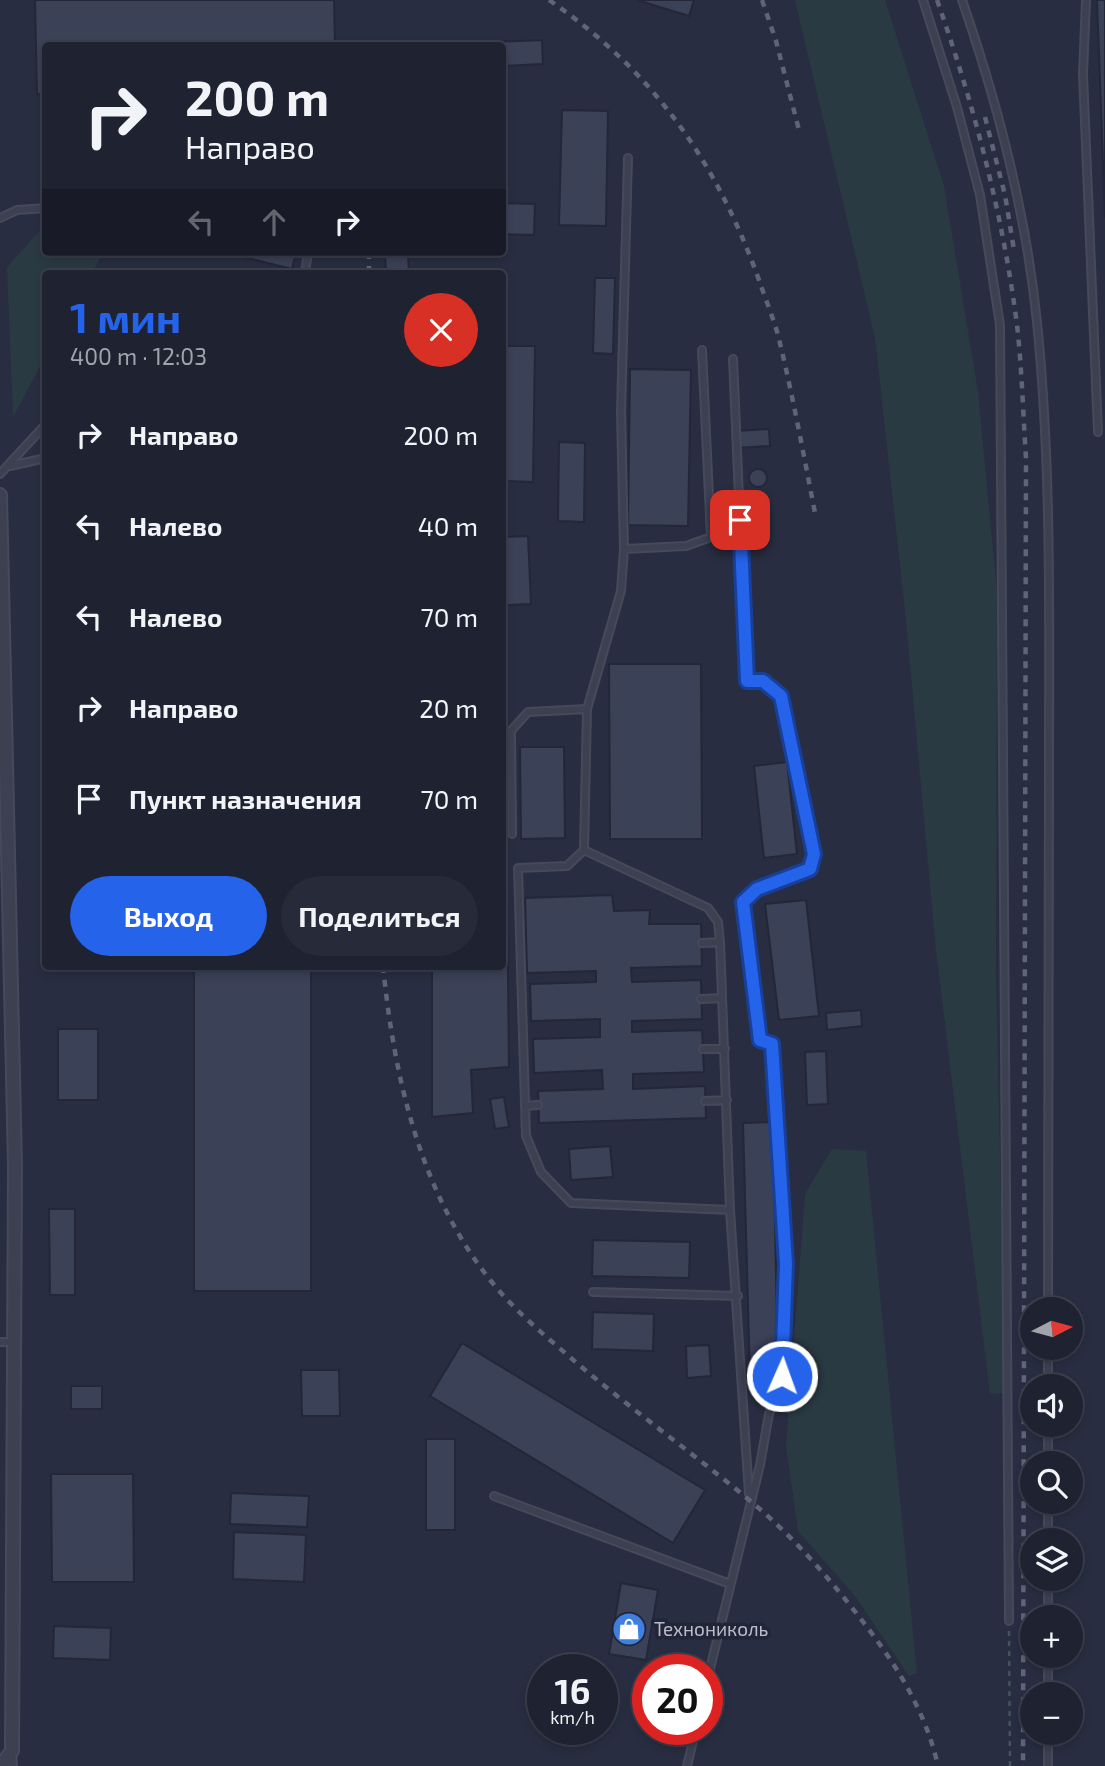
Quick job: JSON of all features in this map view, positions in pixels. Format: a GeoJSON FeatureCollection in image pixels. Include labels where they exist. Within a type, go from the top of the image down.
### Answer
{"type":"FeatureCollection","features":[{"type":"Feature","properties":{"kind":"street"},"geometry":{"type":"LineString","coordinates":[[0,495],[6,1016],[16,1342],[6,1688],[12,1751],[1,1766]]}},
{"type":"Feature","properties":{"kind":"lane"},"geometry":{"type":"LineString","coordinates":[[923,0],[957,107],[979,195],[1000,325],[1009,1621]]}},
{"type":"Feature","properties":{"kind":"lane"},"geometry":{"type":"LineString","coordinates":[[962,0],[985,67],[1016,189],[1037,320],[1049,610],[1048,1297]]}},
{"type":"Feature","properties":{"kind":"lane"},"geometry":{"type":"LineString","coordinates":[[1086,0],[1083,74],[1098,432]]}},
{"type":"Feature","properties":{"kind":"lane"},"geometry":{"type":"LineString","coordinates":[[628,158],[621,411],[624,549],[621,591],[587,709],[584,850],[566,866],[518,868],[523,950],[521,1005],[526,1136],[541,1172],[571,1203],[730,1210]]}},
{"type":"Feature","properties":{"kind":"lane"},"geometry":{"type":"LineString","coordinates":[[0,218],[17,210],[42,208]]}},
{"type":"Feature","properties":{"kind":"lane"},"geometry":{"type":"LineString","coordinates":[[624,549],[686,546],[710,537],[702,350]]}},
{"type":"Feature","properties":{"kind":"lane"},"geometry":{"type":"LineString","coordinates":[[713,1654],[760,1465],[769,1414],[782,1376],[786,1264],[772,1044],[760,1040],[743,902],[757,889],[810,869],[814,854],[781,696],[763,681],[747,681],[733,359]]}},
{"type":"Feature","properties":{"kind":"lane"},"geometry":{"type":"LineString","coordinates":[[0,474],[42,428]]}},
{"type":"Feature","properties":{"kind":"lane"},"geometry":{"type":"LineString","coordinates":[[8,466],[42,459]]}},
{"type":"Feature","properties":{"kind":"lane"},"geometry":{"type":"LineString","coordinates":[[512,834],[511,731],[528,712],[587,709]]}},
{"type":"Feature","properties":{"kind":"lane"},"geometry":{"type":"LineString","coordinates":[[584,850],[708,908],[718,922],[730,1210],[750,1501]]}},
{"type":"Feature","properties":{"kind":"lane"},"geometry":{"type":"LineString","coordinates":[[702,943],[719,942]]}},
{"type":"Feature","properties":{"kind":"lane"},"geometry":{"type":"LineString","coordinates":[[701,999],[722,998]]}},
{"type":"Feature","properties":{"kind":"lane"},"geometry":{"type":"LineString","coordinates":[[521,1005],[531,1004]]}},
{"type":"Feature","properties":{"kind":"lane"},"geometry":{"type":"LineString","coordinates":[[703,1049],[725,1049]]}},
{"type":"Feature","properties":{"kind":"lane"},"geometry":{"type":"LineString","coordinates":[[523,1054],[533,1054]]}},
{"type":"Feature","properties":{"kind":"lane"},"geometry":{"type":"LineString","coordinates":[[705,1101],[727,1100]]}},
{"type":"Feature","properties":{"kind":"lane"},"geometry":{"type":"LineString","coordinates":[[525,1107],[538,1105]]}},
{"type":"Feature","properties":{"kind":"lane"},"geometry":{"type":"LineString","coordinates":[[593,1292],[738,1296]]}},
{"type":"Feature","properties":{"kind":"lane"},"geometry":{"type":"LineString","coordinates":[[0,1342],[16,1342]]}},
{"type":"Feature","properties":{"kind":"lane"},"geometry":{"type":"LineString","coordinates":[[494,1496],[730,1584]]}},
{"type":"Feature","properties":{"kind":"lane"},"geometry":{"type":"LineString","coordinates":[[687,1766],[692,1745]]}},
{"type":"Feature","properties":{"kind":"lane"},"geometry":{"type":"LineString","coordinates":[[1048,1745],[1048,1766]]}},
{"type":"Feature","properties":{"kind":"lane"},"geometry":{"type":"LineString","coordinates":[[12,1751],[13,1766]]}},
{"type":"Feature","properties":{"kind":"path"},"geometry":{"type":"LineString","coordinates":[[1009,1621],[1010,1766]]}},
{"type":"Feature","properties":{"kind":"shaded area"},"geometry":{"type":"Polygon","coordinates":[[[795,0],[885,0],[944,186],[978,392],[997,592],[996,968],[1005,1393],[990,1394],[936,950],[906,620],[875,338],[795,0]]]}},
{"type":"Feature","properties":{"kind":"shaded area"},"geometry":{"type":"Polygon","coordinates":[[[42,228],[42,256],[101,256],[94,270],[42,270],[42,363],[13,417],[7,267],[42,228]]]}},
{"type":"Feature","properties":{"kind":"shaded area"},"geometry":{"type":"Polygon","coordinates":[[[832,1149],[866,1151],[917,1673],[909,1676],[855,1596],[798,1531],[786,1446],[805,1194],[832,1149]]]}},
{"type":"Feature","properties":{"kind":"building"},"geometry":{"type":"Polygon","coordinates":[[[35,0],[334,0],[335,42],[42,42],[42,94],[37,94],[35,0]]]}},
{"type":"Feature","properties":{"kind":"building"},"geometry":{"type":"Polygon","coordinates":[[[637,0],[694,0],[689,16],[637,0]]]}},
{"type":"Feature","properties":{"kind":"building"},"geometry":{"type":"Polygon","coordinates":[[[1097,0],[1105,0],[1105,218],[1097,0]]]}},
{"type":"Feature","properties":{"kind":"building"},"geometry":{"type":"Polygon","coordinates":[[[542,40],[543,64],[506,66],[506,42],[493,42],[542,40]]]}},
{"type":"Feature","properties":{"kind":"building"},"geometry":{"type":"Polygon","coordinates":[[[562,110],[608,111],[606,226],[559,225],[562,110]]]}},
{"type":"Feature","properties":{"kind":"building"},"geometry":{"type":"Polygon","coordinates":[[[506,203],[535,204],[534,235],[506,234],[506,203]]]}},
{"type":"Feature","properties":{"kind":"building"},"geometry":{"type":"Polygon","coordinates":[[[239,256],[295,256],[292,269],[239,256]]]}},
{"type":"Feature","properties":{"kind":"building"},"geometry":{"type":"Polygon","coordinates":[[[385,256],[408,256],[409,270],[386,270],[385,256]]]}},
{"type":"Feature","properties":{"kind":"building"},"geometry":{"type":"Polygon","coordinates":[[[595,278],[615,278],[613,354],[593,353],[595,278]]]}},
{"type":"Feature","properties":{"kind":"building"},"geometry":{"type":"Polygon","coordinates":[[[507,346],[535,346],[533,482],[506,481],[507,346]]]}},
{"type":"Feature","properties":{"kind":"building"},"geometry":{"type":"Polygon","coordinates":[[[630,369],[691,370],[688,526],[628,525],[630,369]]]}},
{"type":"Feature","properties":{"kind":"building"},"geometry":{"type":"Polygon","coordinates":[[[769,429],[770,446],[738,448],[737,431],[769,429]]]}},
{"type":"Feature","properties":{"kind":"building"},"geometry":{"type":"Polygon","coordinates":[[[559,442],[585,443],[584,522],[558,521],[559,442]]]}},
{"type":"Feature","properties":{"kind":"building"},"geometry":{"type":"Polygon","coordinates":[[[758,469],[764,472],[767,478],[764,484],[758,487],[752,484],[749,478],[752,472],[758,469]]]}},
{"type":"Feature","properties":{"kind":"building"},"geometry":{"type":"Polygon","coordinates":[[[760,498],[766,501],[769,507],[766,513],[760,516],[754,513],[751,507],[754,501],[760,498]]]}},
{"type":"Feature","properties":{"kind":"building"},"geometry":{"type":"Polygon","coordinates":[[[528,536],[531,604],[506,605],[506,537],[528,536]]]}},
{"type":"Feature","properties":{"kind":"building"},"geometry":{"type":"Polygon","coordinates":[[[609,664],[701,664],[702,839],[610,839],[609,664]]]}},
{"type":"Feature","properties":{"kind":"building"},"geometry":{"type":"Polygon","coordinates":[[[520,747],[564,747],[565,838],[521,839],[520,747]]]}},
{"type":"Feature","properties":{"kind":"building"},"geometry":{"type":"Polygon","coordinates":[[[787,762],[797,854],[764,858],[754,766],[787,762]]]}},
{"type":"Feature","properties":{"kind":"building"},"geometry":{"type":"Polygon","coordinates":[[[507,883],[509,1067],[471,1070],[473,1113],[432,1117],[432,970],[506,970],[507,883]]]}},
{"type":"Feature","properties":{"kind":"building"},"geometry":{"type":"Polygon","coordinates":[[[612,895],[614,911],[650,910],[649,924],[701,924],[702,966],[631,968],[632,982],[701,980],[702,1019],[632,1021],[632,1032],[702,1030],[704,1072],[633,1074],[633,1089],[705,1086],[706,1118],[539,1123],[538,1091],[603,1089],[602,1070],[534,1073],[533,1039],[600,1037],[600,1019],[531,1021],[530,984],[596,982],[596,971],[527,973],[525,898],[612,895]]]}},
{"type":"Feature","properties":{"kind":"building"},"geometry":{"type":"Polygon","coordinates":[[[806,900],[819,1016],[779,1020],[765,904],[806,900]]]}},
{"type":"Feature","properties":{"kind":"building"},"geometry":{"type":"Polygon","coordinates":[[[194,970],[311,970],[311,1291],[194,1291],[194,970]]]}},
{"type":"Feature","properties":{"kind":"building"},"geometry":{"type":"Polygon","coordinates":[[[861,1010],[862,1026],[827,1030],[826,1013],[861,1010]]]}},
{"type":"Feature","properties":{"kind":"building"},"geometry":{"type":"Polygon","coordinates":[[[58,1029],[98,1029],[98,1100],[58,1100],[58,1029]]]}},
{"type":"Feature","properties":{"kind":"building"},"geometry":{"type":"Polygon","coordinates":[[[826,1051],[828,1104],[807,1105],[805,1052],[826,1051]]]}},
{"type":"Feature","properties":{"kind":"building"},"geometry":{"type":"Polygon","coordinates":[[[504,1097],[509,1127],[495,1129],[490,1099],[504,1097]]]}},
{"type":"Feature","properties":{"kind":"building"},"geometry":{"type":"Polygon","coordinates":[[[773,1122],[778,1376],[750,1378],[743,1123],[773,1122]]]}},
{"type":"Feature","properties":{"kind":"building"},"geometry":{"type":"Polygon","coordinates":[[[610,1146],[613,1177],[571,1180],[569,1149],[610,1146]]]}},
{"type":"Feature","properties":{"kind":"building"},"geometry":{"type":"Polygon","coordinates":[[[49,1209],[75,1209],[75,1295],[50,1295],[49,1209]]]}},
{"type":"Feature","properties":{"kind":"building"},"geometry":{"type":"Polygon","coordinates":[[[593,1240],[690,1242],[689,1278],[592,1276],[593,1240]]]}},
{"type":"Feature","properties":{"kind":"building"},"geometry":{"type":"Polygon","coordinates":[[[593,1312],[654,1314],[653,1351],[592,1349],[593,1312]]]}},
{"type":"Feature","properties":{"kind":"building"},"geometry":{"type":"Polygon","coordinates":[[[462,1343],[705,1490],[673,1543],[430,1396],[462,1343]]]}},
{"type":"Feature","properties":{"kind":"building"},"geometry":{"type":"Polygon","coordinates":[[[709,1345],[711,1376],[687,1378],[686,1346],[709,1345]]]}},
{"type":"Feature","properties":{"kind":"building"},"geometry":{"type":"Polygon","coordinates":[[[301,1370],[339,1370],[340,1416],[302,1416],[301,1370]]]}},
{"type":"Feature","properties":{"kind":"building"},"geometry":{"type":"Polygon","coordinates":[[[71,1386],[102,1386],[102,1409],[71,1409],[71,1386]]]}},
{"type":"Feature","properties":{"kind":"building"},"geometry":{"type":"Polygon","coordinates":[[[426,1439],[455,1439],[455,1530],[426,1530],[426,1439]]]}},
{"type":"Feature","properties":{"kind":"building"},"geometry":{"type":"Polygon","coordinates":[[[51,1474],[133,1474],[134,1582],[52,1582],[51,1474]]]}},
{"type":"Feature","properties":{"kind":"building"},"geometry":{"type":"Polygon","coordinates":[[[231,1493],[309,1496],[307,1527],[230,1524],[231,1493]]]}},
{"type":"Feature","properties":{"kind":"building"},"geometry":{"type":"Polygon","coordinates":[[[234,1532],[306,1535],[304,1582],[233,1579],[234,1532]]]}},
{"type":"Feature","properties":{"kind":"building"},"geometry":{"type":"Polygon","coordinates":[[[621,1583],[658,1590],[647,1654],[632,1654],[632,1658],[609,1654],[621,1583]]]}},
{"type":"Feature","properties":{"kind":"building"},"geometry":{"type":"Polygon","coordinates":[[[54,1626],[111,1628],[110,1660],[53,1658],[54,1626]]]}},
{"type":"Feature","properties":{"kind":"railway"},"geometry":{"type":"LineString","coordinates":[[549,0],[620,57],[650,89],[677,122],[723,196],[742,237],[778,335],[816,518]]}},
{"type":"Feature","properties":{"kind":"railway"},"geometry":{"type":"LineString","coordinates":[[762,0],[776,41],[799,130]]}},
{"type":"Feature","properties":{"kind":"railway"},"geometry":{"type":"LineString","coordinates":[[937,0],[975,120],[1004,243],[1017,325],[1026,458],[1023,1766]]}},
{"type":"Feature","properties":{"kind":"railway"},"geometry":{"type":"LineString","coordinates":[[985,117],[1005,195],[1014,250]]}},
{"type":"Feature","properties":{"kind":"railway"},"geometry":{"type":"LineString","coordinates":[[369,256],[369,270]]}},
{"type":"Feature","properties":{"kind":"railway"},"geometry":{"type":"LineString","coordinates":[[383,970],[395,1049],[414,1132],[446,1210],[466,1247],[500,1292],[529,1321],[593,1376],[748,1499],[781,1528],[811,1560],[867,1627],[900,1675],[919,1710],[938,1766]]}},
{"type":"Feature","properties":{"kind":"place","name":"Технониколь"},"geometry":{"type":"Point","coordinates":[629,1629]}},
{"type":"Feature","properties":{"kind":"route"},"geometry":{"type":"LineString","coordinates":[[740,520],[747,681],[763,681],[781,696],[814,854],[810,869],[757,889],[743,902],[760,1040],[772,1044],[786,1264],[782,1376]]}}]}
